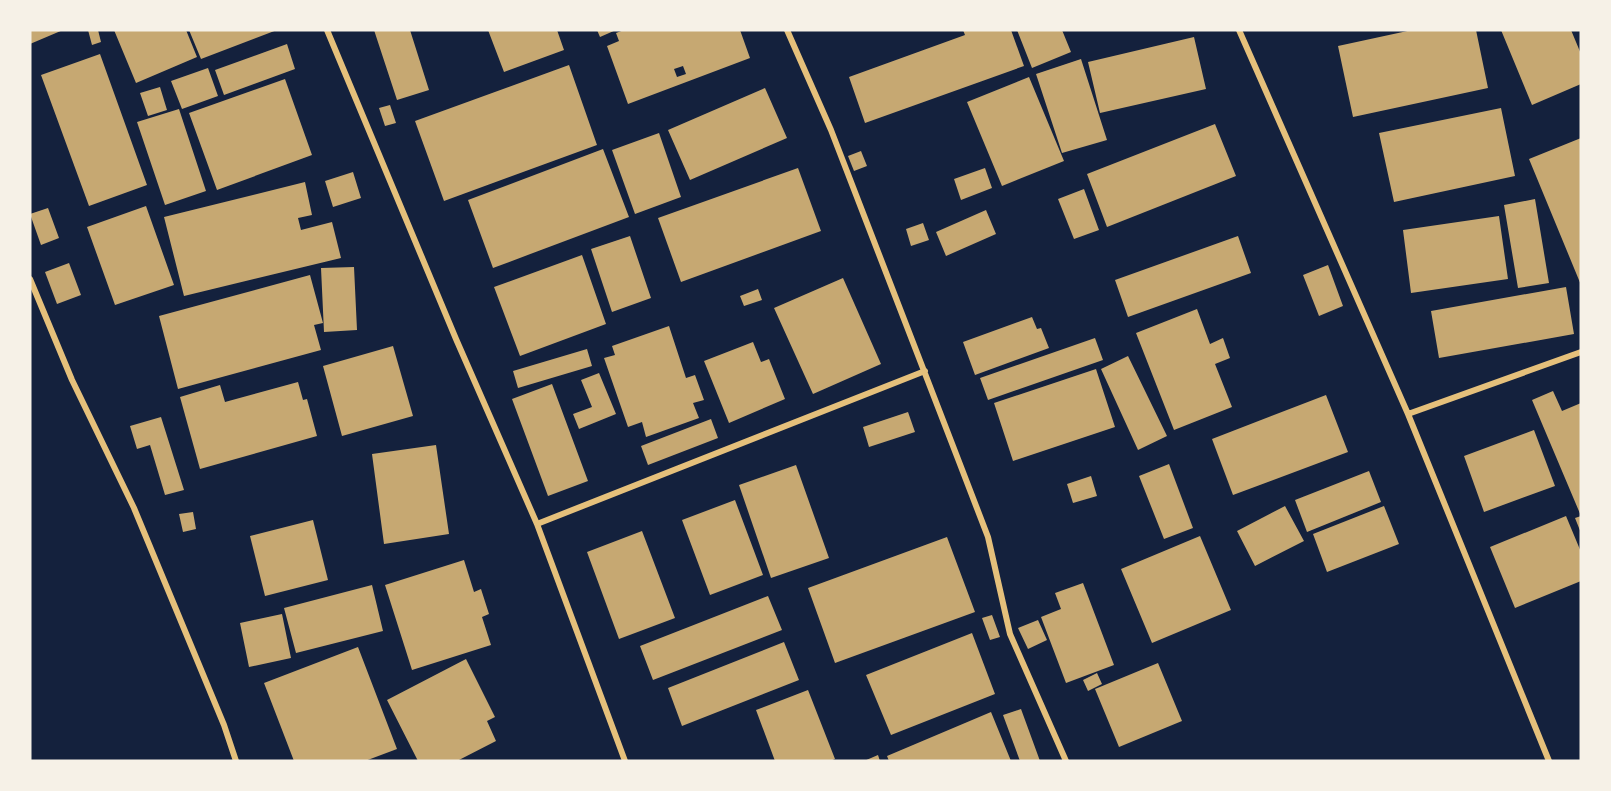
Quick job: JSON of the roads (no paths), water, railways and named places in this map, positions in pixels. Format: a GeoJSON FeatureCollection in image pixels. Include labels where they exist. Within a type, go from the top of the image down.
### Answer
{"type":"FeatureCollection","features":[{"type":"Feature","properties":{"kind":"street"},"geometry":{"type":"LineString","coordinates":[[327,30],[456,339],[537,524],[626,761]]}},
{"type":"Feature","properties":{"kind":"street"},"geometry":{"type":"LineString","coordinates":[[787,30],[831,129],[925,371],[988,537],[1010,634],[1066,761]]}},
{"type":"Feature","properties":{"kind":"street"},"geometry":{"type":"LineString","coordinates":[[1239,30],[1408,414],[1548,761]]}},
{"type":"Feature","properties":{"kind":"street"},"geometry":{"type":"LineString","coordinates":[[30,279],[72,380],[134,508],[224,725],[236,761]]}},
{"type":"Feature","properties":{"kind":"street"},"geometry":{"type":"LineString","coordinates":[[1408,414],[1581,352]]}},
{"type":"Feature","properties":{"kind":"street"},"geometry":{"type":"LineString","coordinates":[[537,524],[925,371]]}}]}
